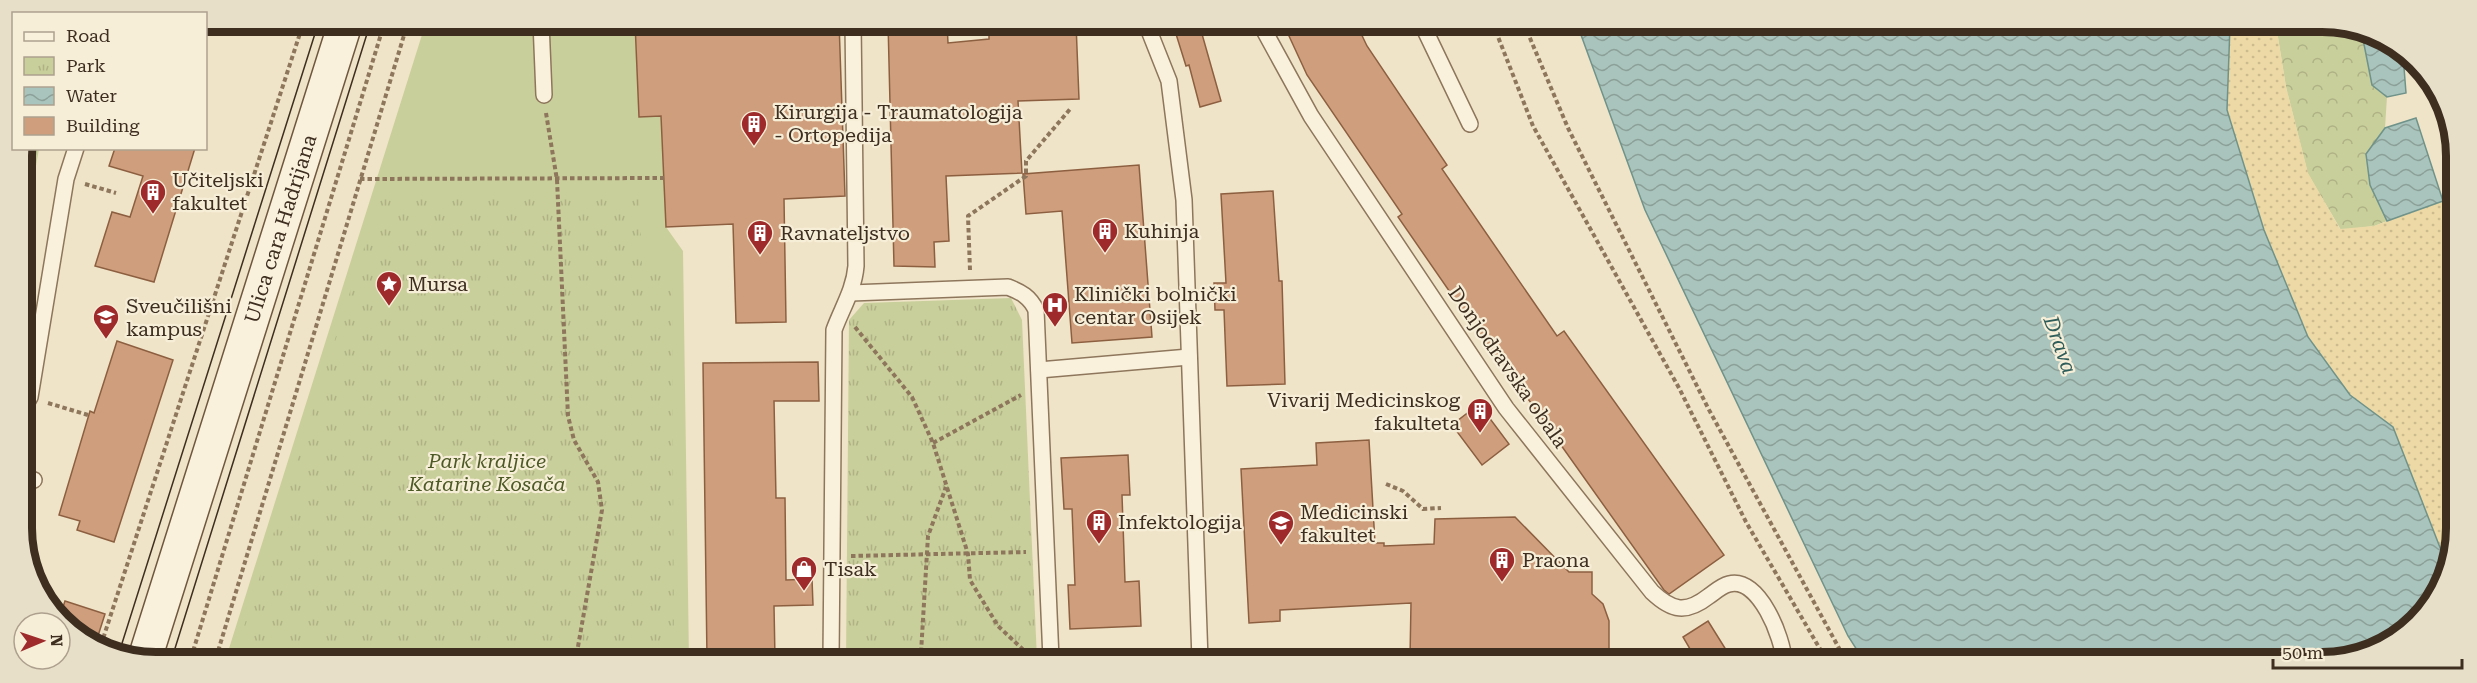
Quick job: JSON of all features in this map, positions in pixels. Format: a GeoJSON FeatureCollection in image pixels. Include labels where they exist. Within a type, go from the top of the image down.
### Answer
{"type":"FeatureCollection","features":[{"type":"Feature","properties":{"kind":"main road","name":"Ulica cara Hadrijana"},"geometry":{"type":"LineString","coordinates":[[147,651],[343,32]]}},
{"type":"Feature","properties":{"kind":"lane"},"geometry":{"type":"LineString","coordinates":[[541,32],[544,94]]}},
{"type":"Feature","properties":{"kind":"lane"},"geometry":{"type":"LineString","coordinates":[[831,652],[834,330],[851,293],[856,266],[853,32]]}},
{"type":"Feature","properties":{"kind":"lane"},"geometry":{"type":"LineString","coordinates":[[1150,32],[1169,81],[1184,200],[1200,652]]}},
{"type":"Feature","properties":{"kind":"lane","name":"Donjodravska obala"},"geometry":{"type":"LineString","coordinates":[[1265,32],[1311,116],[1506,408],[1652,592],[1666,605],[1683,608],[1698,605],[1721,587],[1731,583],[1744,585],[1762,602],[1775,626],[1784,651]]}},
{"type":"Feature","properties":{"kind":"lane"},"geometry":{"type":"LineString","coordinates":[[1426,32],[1470,124]]}},
{"type":"Feature","properties":{"kind":"lane"},"geometry":{"type":"LineString","coordinates":[[32,369],[66,178],[75,150]]}},
{"type":"Feature","properties":{"kind":"lane"},"geometry":{"type":"LineString","coordinates":[[851,293],[1008,287],[1020,291],[1031,300],[1036,310],[1051,652]]}},
{"type":"Feature","properties":{"kind":"lane"},"geometry":{"type":"LineString","coordinates":[[1039,377],[1189,357]]}},
{"type":"Feature","properties":{"kind":"path"},"geometry":{"type":"LineString","coordinates":[[102,639],[300,32]]}},
{"type":"Feature","properties":{"kind":"path"},"geometry":{"type":"LineString","coordinates":[[193,652],[381,32]]}},
{"type":"Feature","properties":{"kind":"path"},"geometry":{"type":"LineString","coordinates":[[218,652],[405,32]]}},
{"type":"Feature","properties":{"kind":"path"},"geometry":{"type":"LineString","coordinates":[[1496,32],[1533,126],[1679,388],[1746,522],[1821,651]]}},
{"type":"Feature","properties":{"kind":"path"},"geometry":{"type":"LineString","coordinates":[[1527,32],[1568,128],[1708,408],[1841,651]]}},
{"type":"Feature","properties":{"kind":"path"},"geometry":{"type":"LineString","coordinates":[[544,94],[556,180],[568,416],[574,440],[598,482],[602,510],[577,652]]}},
{"type":"Feature","properties":{"kind":"path"},"geometry":{"type":"LineString","coordinates":[[971,288],[968,216],[1026,176],[1026,161],[1071,108]]}},
{"type":"Feature","properties":{"kind":"path"},"geometry":{"type":"LineString","coordinates":[[66,178],[117,193]]}},
{"type":"Feature","properties":{"kind":"path"},"geometry":{"type":"LineString","coordinates":[[360,179],[664,178]]}},
{"type":"Feature","properties":{"kind":"path"},"geometry":{"type":"LineString","coordinates":[[841,311],[912,397],[933,443],[968,554],[970,580],[998,626],[1025,652]]}},
{"type":"Feature","properties":{"kind":"path"},"geometry":{"type":"LineString","coordinates":[[933,443],[1039,377]]}},
{"type":"Feature","properties":{"kind":"path"},"geometry":{"type":"LineString","coordinates":[[32,404],[88,415]]}},
{"type":"Feature","properties":{"kind":"path"},"geometry":{"type":"LineString","coordinates":[[1386,484],[1403,491],[1424,508],[1441,508]]}},
{"type":"Feature","properties":{"kind":"path"},"geometry":{"type":"LineString","coordinates":[[921,652],[928,536],[946,487]]}},
{"type":"Feature","properties":{"kind":"path"},"geometry":{"type":"LineString","coordinates":[[832,557],[1046,551]]}},
{"type":"Feature","properties":{"kind":"green space","name":"Park kraljice Katarine Kosača"},"geometry":{"type":"Polygon","coordinates":[[[423,32],[635,32],[639,116],[661,116],[666,227],[683,251],[689,652],[228,652],[423,32]]]}},
{"type":"Feature","properties":{"kind":"green space"},"geometry":{"type":"Polygon","coordinates":[[[2277,32],[2330,32],[2363,39],[2372,85],[2387,97],[2385,128],[2366,154],[2370,185],[2387,221],[2374,226],[2341,230],[2308,174],[2286,87],[2277,32]]]}},
{"type":"Feature","properties":{"kind":"green space"},"geometry":{"type":"Polygon","coordinates":[[[32,150],[39,150],[32,188],[32,150]]]}},
{"type":"Feature","properties":{"kind":"green space","name":"Park kraljice Katarine Kosača"},"geometry":{"type":"Polygon","coordinates":[[[382,191],[639,191],[642,267],[672,267],[674,652],[236,652],[382,191]]]}},
{"type":"Feature","properties":{"kind":"green space"},"geometry":{"type":"Polygon","coordinates":[[[1011,298],[1022,320],[1037,652],[846,652],[849,320],[864,303],[1011,298]]]}},
{"type":"Feature","properties":{"kind":"sand"},"geometry":{"type":"Polygon","coordinates":[[[2230,32],[2277,32],[2286,87],[2308,173],[2340,229],[2374,226],[2443,201],[2446,209],[2446,528],[2442,554],[2393,427],[2350,395],[2308,336],[2264,230],[2227,110],[2230,32]]]}},
{"type":"Feature","properties":{"kind":"water","name":"Drava"},"geometry":{"type":"Polygon","coordinates":[[[1580,32],[2230,32],[2227,110],[2264,230],[2308,337],[2350,395],[2393,427],[2442,554],[2433,582],[2415,609],[2390,631],[2354,647],[2330,651],[1858,651],[1848,636],[1645,210],[1580,32]]]}},
{"type":"Feature","properties":{"kind":"water"},"geometry":{"type":"Polygon","coordinates":[[[2363,39],[2390,52],[2404,63],[2406,93],[2387,97],[2372,85],[2363,39]]]}},
{"type":"Feature","properties":{"kind":"water"},"geometry":{"type":"Polygon","coordinates":[[[2416,118],[2443,201],[2387,221],[2370,185],[2366,154],[2385,128],[2416,118]]]}},
{"type":"Feature","properties":{"kind":"building","name":"Kirurgija - Traumatologija - Ortopedija"},"geometry":{"type":"Polygon","coordinates":[[[635,32],[839,32],[845,196],[784,199],[786,322],[736,323],[733,224],[666,227],[661,116],[639,117],[635,32]]]}},
{"type":"Feature","properties":{"kind":"building"},"geometry":{"type":"Polygon","coordinates":[[[888,32],[947,32],[948,43],[989,39],[989,32],[1076,32],[1079,99],[1018,101],[1022,173],[946,176],[949,241],[934,242],[935,267],[894,266],[888,32]]]}},
{"type":"Feature","properties":{"kind":"building"},"geometry":{"type":"Polygon","coordinates":[[[1201,32],[1221,101],[1200,107],[1189,65],[1186,66],[1176,34],[1201,32]]]}},
{"type":"Feature","properties":{"kind":"building"},"geometry":{"type":"Polygon","coordinates":[[[1287,32],[1360,32],[1367,46],[1447,165],[1442,169],[1557,336],[1564,331],[1724,555],[1669,594],[1664,590],[1499,358],[1497,360],[1398,217],[1402,214],[1307,75],[1287,32]]]}},
{"type":"Feature","properties":{"kind":"building","name":"Učiteljski fakultet"},"geometry":{"type":"Polygon","coordinates":[[[114,150],[194,150],[154,282],[95,266],[112,212],[130,217],[143,176],[109,166],[114,150]]]}},
{"type":"Feature","properties":{"kind":"building","name":"Kuhinja"},"geometry":{"type":"Polygon","coordinates":[[[1139,165],[1152,337],[1072,343],[1062,211],[1026,214],[1023,174],[1139,165]]]}},
{"type":"Feature","properties":{"kind":"building"},"geometry":{"type":"Polygon","coordinates":[[[1273,191],[1279,281],[1282,281],[1285,384],[1227,386],[1224,310],[1215,310],[1214,283],[1226,283],[1221,194],[1273,191]]]}},
{"type":"Feature","properties":{"kind":"building"},"geometry":{"type":"Polygon","coordinates":[[[117,341],[173,360],[114,542],[77,530],[80,521],[59,515],[90,411],[94,413],[117,341]]]}},
{"type":"Feature","properties":{"kind":"building"},"geometry":{"type":"Polygon","coordinates":[[[818,362],[819,401],[774,401],[776,498],[785,498],[786,580],[812,579],[813,605],[774,606],[775,652],[707,652],[703,363],[818,362]]]}},
{"type":"Feature","properties":{"kind":"building","name":"Vivarij Medicinskog fakulteta"},"geometry":{"type":"Polygon","coordinates":[[[1479,404],[1509,444],[1482,465],[1452,425],[1479,404]]]}},
{"type":"Feature","properties":{"kind":"building"},"geometry":{"type":"Polygon","coordinates":[[[1369,440],[1375,543],[1384,543],[1384,546],[1434,544],[1435,519],[1515,517],[1569,572],[1592,572],[1592,594],[1603,604],[1609,621],[1609,651],[1410,651],[1411,603],[1280,610],[1280,621],[1249,623],[1241,469],[1317,465],[1316,443],[1369,440]]]}},
{"type":"Feature","properties":{"kind":"building","name":"Infektologija"},"geometry":{"type":"Polygon","coordinates":[[[1128,455],[1130,495],[1122,495],[1125,582],[1139,581],[1141,626],[1070,629],[1068,585],[1075,585],[1072,509],[1064,509],[1061,458],[1128,455]]]}},
{"type":"Feature","properties":{"kind":"building"},"geometry":{"type":"Polygon","coordinates":[[[65,601],[105,614],[98,637],[72,619],[72,611],[62,609],[65,601]]]}},
{"type":"Feature","properties":{"kind":"building"},"geometry":{"type":"Polygon","coordinates":[[[1708,621],[1727,651],[1691,651],[1683,637],[1708,621]]]}},
{"type":"Feature","properties":{"kind":"tram line"},"geometry":{"type":"LineString","coordinates":[[121,646],[316,32]]}},
{"type":"Feature","properties":{"kind":"tram line"},"geometry":{"type":"LineString","coordinates":[[174,652],[368,32]]}},
{"type":"Feature","properties":{"kind":"place","name":"Kirurgija - Traumatologija - Ortopedija"},"geometry":{"type":"Point","coordinates":[754,147]}},
{"type":"Feature","properties":{"kind":"place","name":"Učiteljski fakultet"},"geometry":{"type":"Point","coordinates":[153,215]}},
{"type":"Feature","properties":{"kind":"place","name":"Kuhinja"},"geometry":{"type":"Point","coordinates":[1105,254]}},
{"type":"Feature","properties":{"kind":"place","name":"Ravnateljstvo"},"geometry":{"type":"Point","coordinates":[760,256]}},
{"type":"Feature","properties":{"kind":"place","name":"Mursa"},"geometry":{"type":"Point","coordinates":[389,307]}},
{"type":"Feature","properties":{"kind":"place","name":"Klinički bolnički centar Osijek"},"geometry":{"type":"Point","coordinates":[1055,328]}},
{"type":"Feature","properties":{"kind":"place","name":"Sveučilišni kampus"},"geometry":{"type":"Point","coordinates":[106,340]}},
{"type":"Feature","properties":{"kind":"place","name":"Vivarij Medicinskog fakulteta"},"geometry":{"type":"Point","coordinates":[1480,434]}},
{"type":"Feature","properties":{"kind":"place","name":"Infektologija"},"geometry":{"type":"Point","coordinates":[1099,545]}},
{"type":"Feature","properties":{"kind":"place","name":"Medicinski fakultet"},"geometry":{"type":"Point","coordinates":[1281,546]}},
{"type":"Feature","properties":{"kind":"place","name":"Praona"},"geometry":{"type":"Point","coordinates":[1502,583]}},
{"type":"Feature","properties":{"kind":"place","name":"Tisak"},"geometry":{"type":"Point","coordinates":[804,592]}}]}
